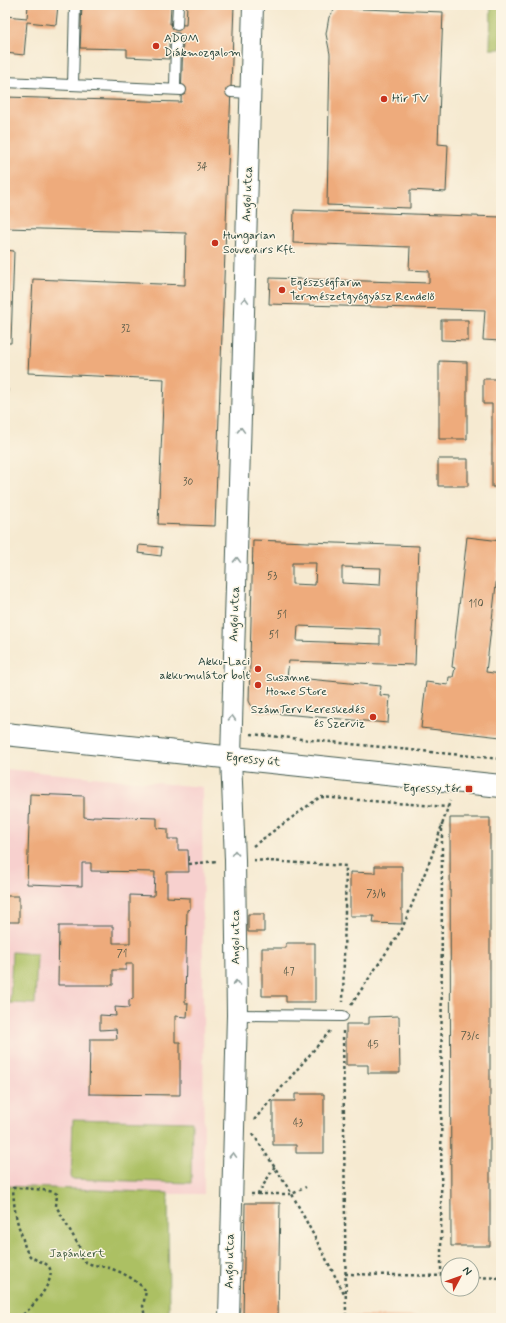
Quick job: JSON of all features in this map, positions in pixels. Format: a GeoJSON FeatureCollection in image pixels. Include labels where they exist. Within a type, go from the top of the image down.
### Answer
{"type":"FeatureCollection","features":[{"type":"Feature","properties":{"kind":"street","name":"Angol utca"},"geometry":{"type":"LineString","coordinates":[[229,1318],[232,1194],[238,1132],[237,1015],[242,854],[231,757],[241,92],[253,5]]}},
{"type":"Feature","properties":{"kind":"street","name":"Egressy út"},"geometry":{"type":"LineString","coordinates":[[5,734],[501,786]]}},
{"type":"Feature","properties":{"kind":"lane"},"geometry":{"type":"LineString","coordinates":[[73,85],[75,5]]}},
{"type":"Feature","properties":{"kind":"lane"},"geometry":{"type":"LineString","coordinates":[[177,25],[178,5]]}},
{"type":"Feature","properties":{"kind":"lane"},"geometry":{"type":"LineString","coordinates":[[5,82],[178,89],[176,38]]}},
{"type":"Feature","properties":{"kind":"lane"},"geometry":{"type":"LineString","coordinates":[[237,1015],[343,1016]]}},
{"type":"Feature","properties":{"kind":"path"},"geometry":{"type":"LineString","coordinates":[[246,733],[501,759]]}},
{"type":"Feature","properties":{"kind":"path"},"geometry":{"type":"LineString","coordinates":[[189,864],[242,854],[320,796],[448,807],[431,858],[402,929],[343,1016],[238,1132]]}},
{"type":"Feature","properties":{"kind":"path"},"geometry":{"type":"LineString","coordinates":[[441,1257],[442,824]]}},
{"type":"Feature","properties":{"kind":"path"},"geometry":{"type":"LineString","coordinates":[[242,854],[250,842]]}},
{"type":"Feature","properties":{"kind":"path"},"geometry":{"type":"LineString","coordinates":[[242,854],[250,860],[346,866],[343,1016],[346,1318]]}},
{"type":"Feature","properties":{"kind":"path"},"geometry":{"type":"LineString","coordinates":[[238,1132],[253,1134],[275,1166],[292,1194],[346,1295]]}},
{"type":"Feature","properties":{"kind":"path"},"geometry":{"type":"LineString","coordinates":[[258,1194],[275,1166]]}},
{"type":"Feature","properties":{"kind":"path"},"geometry":{"type":"LineString","coordinates":[[232,1194],[292,1194],[306,1187]]}},
{"type":"Feature","properties":{"kind":"path"},"geometry":{"type":"LineString","coordinates":[[18,1318],[27,1314],[38,1300],[50,1281],[51,1271],[45,1264],[32,1258],[23,1244],[21,1233],[17,1227],[13,1188],[54,1191],[57,1194],[56,1206],[79,1246],[80,1257],[88,1264],[108,1267],[124,1274],[141,1286],[146,1291],[143,1306],[145,1318]]}},
{"type":"Feature","properties":{"kind":"path"},"geometry":{"type":"LineString","coordinates":[[345,1274],[440,1276]]}},
{"type":"Feature","properties":{"kind":"path"},"geometry":{"type":"LineString","coordinates":[[480,1277],[501,1278]]}},
{"type":"Feature","properties":{"kind":"shaded area"},"geometry":{"type":"Polygon","coordinates":[[[5,769],[202,787],[204,1194],[158,1194],[158,1318],[5,1318],[5,769]]]}},
{"type":"Feature","properties":{"kind":"green space"},"geometry":{"type":"Polygon","coordinates":[[[491,5],[501,5],[501,49],[490,49],[491,5]]]}},
{"type":"Feature","properties":{"kind":"green space"},"geometry":{"type":"Polygon","coordinates":[[[12,952],[37,954],[35,1004],[10,1003],[12,952]]]}},
{"type":"Feature","properties":{"kind":"green space"},"geometry":{"type":"Polygon","coordinates":[[[73,1119],[192,1122],[191,1183],[71,1179],[73,1119]]]}},
{"type":"Feature","properties":{"kind":"green space","name":"Japánkert"},"geometry":{"type":"Polygon","coordinates":[[[5,1186],[168,1193],[169,1318],[5,1318],[5,1186]]]}},
{"type":"Feature","properties":{"kind":"building"},"geometry":{"type":"Polygon","coordinates":[[[28,5],[58,5],[56,25],[27,22],[24,55],[5,53],[5,16],[27,18],[28,5]]]}},
{"type":"Feature","properties":{"kind":"building"},"geometry":{"type":"Polygon","coordinates":[[[82,5],[171,5],[170,24],[186,25],[187,5],[234,5],[215,526],[158,524],[164,379],[28,373],[33,279],[185,285],[186,233],[5,228],[5,97],[181,102],[183,38],[169,38],[169,59],[127,57],[127,49],[80,48],[82,5]]]}},
{"type":"Feature","properties":{"kind":"building","name":"Hír TV"},"geometry":{"type":"Polygon","coordinates":[[[336,8],[443,12],[438,144],[448,145],[446,192],[410,190],[410,208],[327,205],[330,54],[326,34],[329,17],[336,8]]]}},
{"type":"Feature","properties":{"kind":"building"},"geometry":{"type":"Polygon","coordinates":[[[294,210],[501,217],[501,341],[483,340],[485,310],[269,304],[270,278],[429,283],[429,271],[409,270],[410,247],[293,243],[294,210]]]}},
{"type":"Feature","properties":{"kind":"building"},"geometry":{"type":"Polygon","coordinates":[[[5,250],[14,251],[11,343],[5,343],[5,250]]]}},
{"type":"Feature","properties":{"kind":"building"},"geometry":{"type":"Polygon","coordinates":[[[441,320],[468,320],[468,341],[441,340],[441,320]]]}},
{"type":"Feature","properties":{"kind":"building"},"geometry":{"type":"Polygon","coordinates":[[[439,361],[467,362],[467,439],[439,439],[439,361]]]}},
{"type":"Feature","properties":{"kind":"building"},"geometry":{"type":"Polygon","coordinates":[[[483,379],[501,379],[501,487],[492,487],[492,404],[483,404],[483,379]]]}},
{"type":"Feature","properties":{"kind":"building"},"geometry":{"type":"Polygon","coordinates":[[[5,389],[8,389],[6,407],[5,407],[5,389]]]}},
{"type":"Feature","properties":{"kind":"building"},"geometry":{"type":"Polygon","coordinates":[[[438,459],[468,459],[468,486],[438,486],[438,459]]]}},
{"type":"Feature","properties":{"kind":"building"},"geometry":{"type":"Polygon","coordinates":[[[467,537],[501,541],[486,672],[501,674],[501,737],[421,728],[426,682],[448,685],[449,677],[453,677],[455,668],[452,667],[467,537]]]}},
{"type":"Feature","properties":{"kind":"building"},"geometry":{"type":"Polygon","coordinates":[[[253,540],[419,546],[415,665],[289,661],[287,677],[381,686],[380,695],[390,696],[388,723],[260,712],[253,709],[249,701],[253,540]],[[292,563],[292,584],[315,585],[316,563],[292,563]],[[342,567],[342,583],[380,585],[381,568],[342,567]],[[298,626],[297,641],[380,644],[380,629],[298,626]]]}},
{"type":"Feature","properties":{"kind":"building"},"geometry":{"type":"Polygon","coordinates":[[[139,545],[162,547],[161,556],[138,553],[139,545]]]}},
{"type":"Feature","properties":{"kind":"building"},"geometry":{"type":"Polygon","coordinates":[[[30,794],[84,796],[84,817],[157,818],[157,828],[168,829],[168,839],[178,839],[178,850],[188,850],[189,872],[167,872],[167,897],[190,898],[190,909],[187,910],[185,1003],[188,1003],[187,1017],[175,1016],[175,1042],[180,1042],[180,1095],[89,1094],[90,1039],[117,1039],[116,1029],[100,1030],[100,1015],[116,1016],[115,1007],[129,1008],[129,1000],[133,999],[133,964],[126,964],[126,970],[113,970],[113,985],[58,985],[59,926],[113,926],[113,943],[130,943],[130,895],[154,896],[155,872],[91,871],[91,863],[82,863],[82,886],[27,884],[30,794]]]}},
{"type":"Feature","properties":{"kind":"building"},"geometry":{"type":"Polygon","coordinates":[[[450,818],[490,818],[490,1246],[451,1246],[450,818]]]}},
{"type":"Feature","properties":{"kind":"building"},"geometry":{"type":"Polygon","coordinates":[[[375,866],[402,866],[402,924],[373,923],[374,916],[350,916],[350,872],[375,873],[375,866]]]}},
{"type":"Feature","properties":{"kind":"building"},"geometry":{"type":"Polygon","coordinates":[[[5,896],[19,896],[19,922],[5,922],[5,896]]]}},
{"type":"Feature","properties":{"kind":"building"},"geometry":{"type":"Polygon","coordinates":[[[248,914],[264,914],[264,932],[248,932],[248,914]]]}},
{"type":"Feature","properties":{"kind":"building"},"geometry":{"type":"Polygon","coordinates":[[[286,943],[315,943],[315,1002],[286,1002],[286,996],[262,996],[262,948],[286,948],[286,943]]]}},
{"type":"Feature","properties":{"kind":"building"},"geometry":{"type":"Polygon","coordinates":[[[399,1016],[400,1073],[368,1073],[368,1065],[346,1065],[346,1024],[369,1024],[369,1017],[399,1016]]]}},
{"type":"Feature","properties":{"kind":"building"},"geometry":{"type":"Polygon","coordinates":[[[295,1094],[324,1094],[324,1153],[296,1153],[296,1145],[273,1145],[273,1101],[295,1101],[295,1094]]]}},
{"type":"Feature","properties":{"kind":"building"},"geometry":{"type":"Polygon","coordinates":[[[245,1203],[280,1203],[278,1318],[243,1318],[245,1203]]]}},
{"type":"Feature","properties":{"kind":"building"},"geometry":{"type":"Polygon","coordinates":[[[354,1316],[485,1317],[485,1318],[354,1318],[354,1316]]]}},
{"type":"Feature","properties":{"kind":"place","name":"ADOM Diákmozgalom"},"geometry":{"type":"Point","coordinates":[156,46]}},
{"type":"Feature","properties":{"kind":"place","name":"Hír TV"},"geometry":{"type":"Point","coordinates":[384,99]}},
{"type":"Feature","properties":{"kind":"place","name":"Hungarian Souvenirs Kft."},"geometry":{"type":"Point","coordinates":[215,243]}},
{"type":"Feature","properties":{"kind":"place","name":"Egészségfarm Természetgyógyász Rendelő"},"geometry":{"type":"Point","coordinates":[282,290]}},
{"type":"Feature","properties":{"kind":"place","name":"Akku-Laci akkumulátor bolt"},"geometry":{"type":"Point","coordinates":[258,669]}},
{"type":"Feature","properties":{"kind":"place","name":"Susanne Home Store"},"geometry":{"type":"Point","coordinates":[258,685]}},
{"type":"Feature","properties":{"kind":"place","name":"SzámTerv Kereskedés és Szerviz"},"geometry":{"type":"Point","coordinates":[373,717]}},
{"type":"Feature","properties":{"kind":"place","name":"Egressy tér"},"geometry":{"type":"Point","coordinates":[469,789]}}]}
